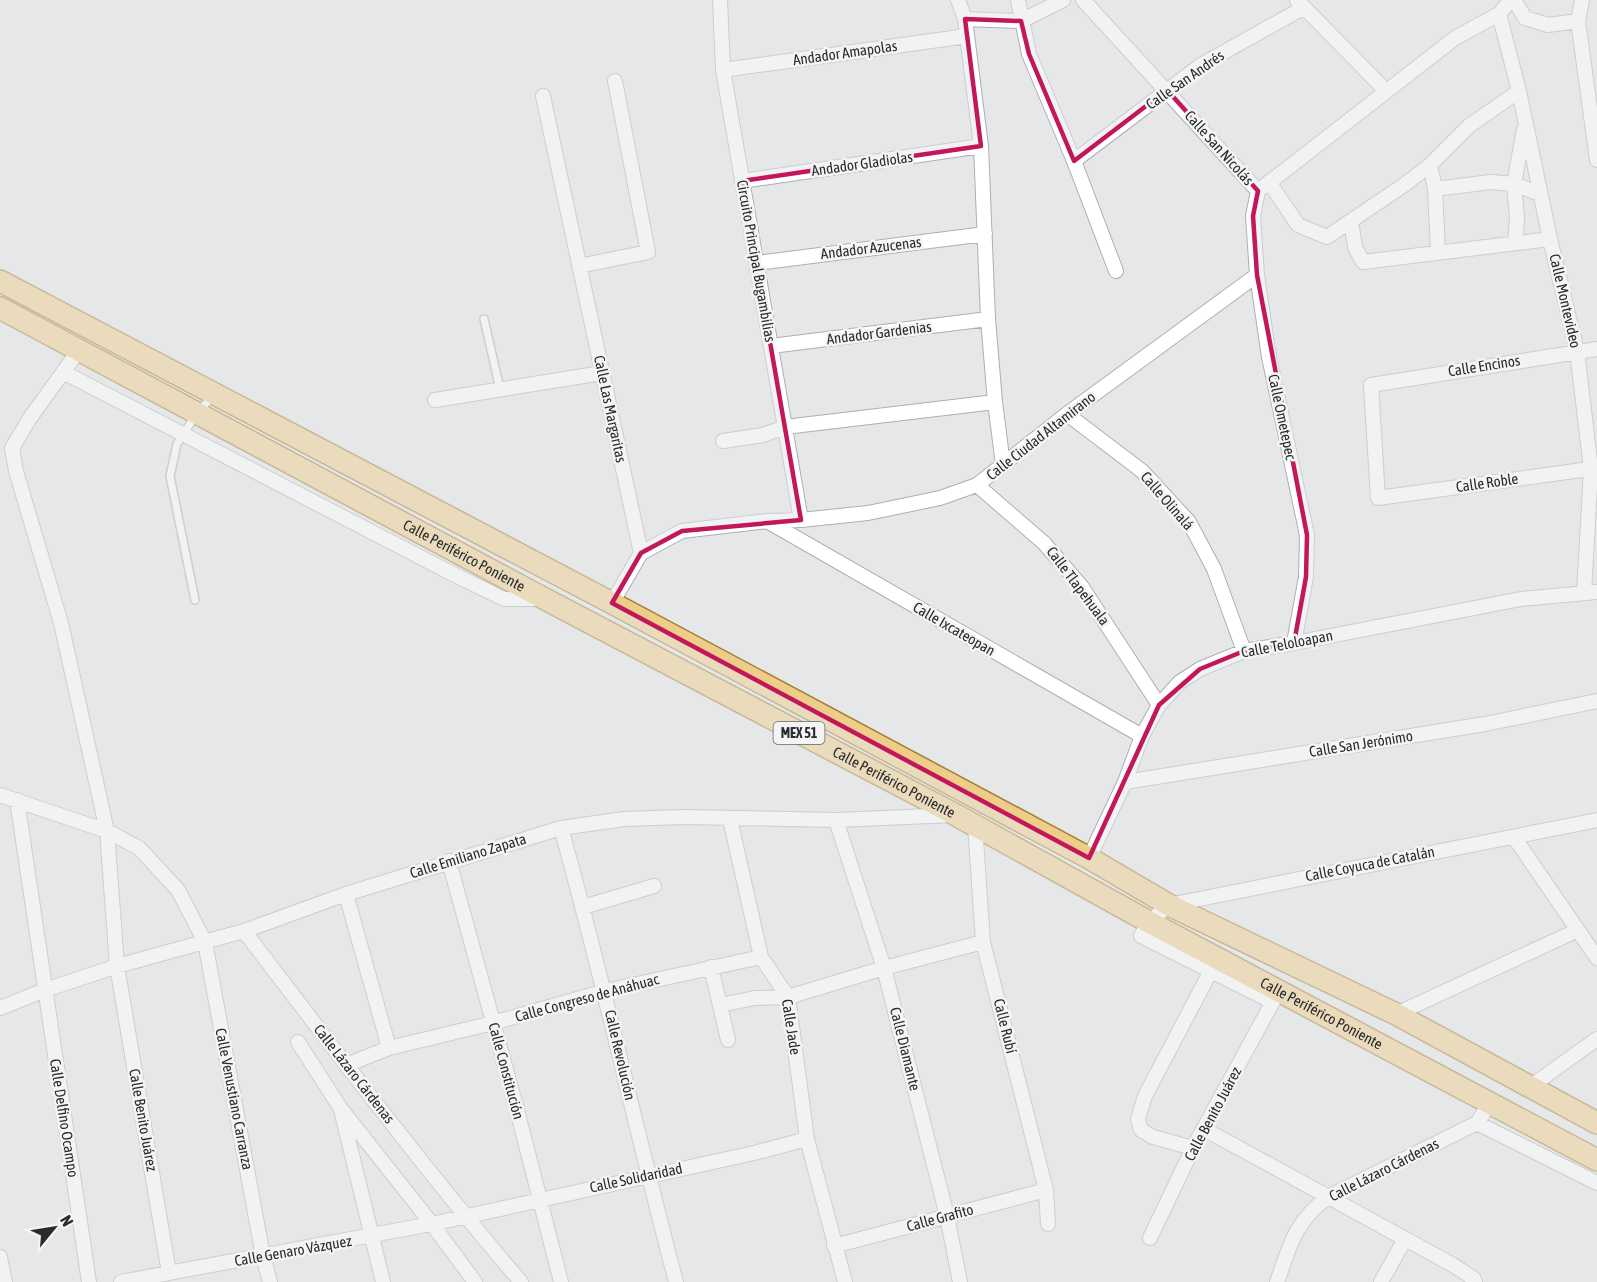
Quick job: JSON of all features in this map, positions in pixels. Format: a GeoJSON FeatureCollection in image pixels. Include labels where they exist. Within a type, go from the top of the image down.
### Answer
{"type":"FeatureCollection","features":[{"type":"Feature","properties":{"kind":"main road","name":"Calle Periférico Poniente"},"geometry":{"type":"LineString","coordinates":[[0,281],[612,603],[1089,858],[1169,905],[1396,1014],[1597,1123]]}},
{"type":"Feature","properties":{"kind":"main road","name":"Calle Periférico Poniente"},"geometry":{"type":"LineString","coordinates":[[0,308],[545,599],[956,814],[1149,922],[1214,965],[1489,1104],[1549,1147],[1597,1160]]}},
{"type":"Feature","properties":{"kind":"street","name":"Circuito Principal Bugambilias"},"geometry":{"type":"LineString","coordinates":[[720,0],[723,70],[801,520]]}},
{"type":"Feature","properties":{"kind":"street"},"geometry":{"type":"LineString","coordinates":[[958,0],[965,19],[981,146],[988,319],[1003,465]]}},
{"type":"Feature","properties":{"kind":"street"},"geometry":{"type":"LineString","coordinates":[[1018,0],[1029,54],[1074,161],[1116,271]]}},
{"type":"Feature","properties":{"kind":"street"},"geometry":{"type":"LineString","coordinates":[[965,19],[1021,21],[1063,0]]}},
{"type":"Feature","properties":{"kind":"street","name":"Calle San Nicolás"},"geometry":{"type":"LineString","coordinates":[[1083,0],[1298,225],[1327,237],[1351,221]]}},
{"type":"Feature","properties":{"kind":"street"},"geometry":{"type":"LineString","coordinates":[[1264,187],[1455,38],[1499,14],[1513,0],[1525,18],[1548,25],[1578,21]]}},
{"type":"Feature","properties":{"kind":"street"},"geometry":{"type":"LineString","coordinates":[[1582,0],[1578,21],[1597,160]]}},
{"type":"Feature","properties":{"kind":"street"},"geometry":{"type":"LineString","coordinates":[[1300,4],[1386,91]]}},
{"type":"Feature","properties":{"kind":"street","name":"Calle San Andrés"},"geometry":{"type":"LineString","coordinates":[[1074,161],[1201,65],[1300,4]]}},
{"type":"Feature","properties":{"kind":"street","name":"Calle Montevideo"},"geometry":{"type":"LineString","coordinates":[[1499,14],[1519,91],[1550,239],[1577,351],[1594,469],[1590,592]]}},
{"type":"Feature","properties":{"kind":"street","name":"Andador Amapolas"},"geometry":{"type":"LineString","coordinates":[[723,70],[967,36]]}},
{"type":"Feature","properties":{"kind":"street"},"geometry":{"type":"LineString","coordinates":[[579,266],[648,252],[615,81]]}},
{"type":"Feature","properties":{"kind":"street"},"geometry":{"type":"LineString","coordinates":[[1519,91],[1469,126],[1430,165],[1351,221],[1355,247],[1363,262],[1550,239]]}},
{"type":"Feature","properties":{"kind":"street","name":"Calle Las Margaritas"},"geometry":{"type":"LineString","coordinates":[[543,96],[641,553]]}},
{"type":"Feature","properties":{"kind":"street"},"geometry":{"type":"LineString","coordinates":[[1515,243],[1518,219],[1514,184],[1525,123]]}},
{"type":"Feature","properties":{"kind":"street","name":"Andador Gladiolas"},"geometry":{"type":"LineString","coordinates":[[742,181],[981,146]]}},
{"type":"Feature","properties":{"kind":"street"},"geometry":{"type":"LineString","coordinates":[[1430,165],[1435,189],[1438,252]]}},
{"type":"Feature","properties":{"kind":"street"},"geometry":{"type":"LineString","coordinates":[[1435,189],[1491,182],[1514,184],[1540,194]]}},
{"type":"Feature","properties":{"kind":"street","name":"Calle Ometepec"},"geometry":{"type":"LineString","coordinates":[[1264,187],[1253,216],[1257,275],[1271,368],[1307,535],[1306,578],[1294,643]]}},
{"type":"Feature","properties":{"kind":"street","name":"Andador Azucenas"},"geometry":{"type":"LineString","coordinates":[[757,263],[985,234]]}},
{"type":"Feature","properties":{"kind":"street","name":"Calle Ciudad Altamirano"},"geometry":{"type":"LineString","coordinates":[[641,553],[682,531],[868,513],[940,498],[977,485],[1067,414],[1257,275]]}},
{"type":"Feature","properties":{"kind":"street","name":"Andador Gardenias"},"geometry":{"type":"LineString","coordinates":[[771,346],[988,319]]}},
{"type":"Feature","properties":{"kind":"street","name":"Calle Encinos"},"geometry":{"type":"LineString","coordinates":[[1378,498],[1371,385],[1597,349]]}},
{"type":"Feature","properties":{"kind":"street","name":"Calle Benito Juárez"},"geometry":{"type":"LineString","coordinates":[[79,350],[12,448],[16,471],[60,623],[107,831],[117,966],[169,1273]]}},
{"type":"Feature","properties":{"kind":"street"},"geometry":{"type":"LineString","coordinates":[[63,372],[388,542],[504,598],[545,599]]}},
{"type":"Feature","properties":{"kind":"street"},"geometry":{"type":"LineString","coordinates":[[435,400],[602,373]]}},
{"type":"Feature","properties":{"kind":"street"},"geometry":{"type":"LineString","coordinates":[[723,441],[763,435],[785,427],[995,402]]}},
{"type":"Feature","properties":{"kind":"street","name":"Calle Olinalá"},"geometry":{"type":"LineString","coordinates":[[1067,414],[1143,471],[1189,522],[1214,568],[1244,651]]}},
{"type":"Feature","properties":{"kind":"street","name":"Calle Roble"},"geometry":{"type":"LineString","coordinates":[[1378,498],[1594,469]]}},
{"type":"Feature","properties":{"kind":"street","name":"Calle Tlapehuala"},"geometry":{"type":"LineString","coordinates":[[977,485],[1044,543],[1082,587],[1158,705]]}},
{"type":"Feature","properties":{"kind":"street","name":"Calle Ixcateopan"},"geometry":{"type":"LineString","coordinates":[[767,521],[1142,736]]}},
{"type":"Feature","properties":{"kind":"street"},"geometry":{"type":"LineString","coordinates":[[612,603],[641,553]]}},
{"type":"Feature","properties":{"kind":"street","name":"Calle Teloloapan"},"geometry":{"type":"LineString","coordinates":[[1089,858],[1125,782],[1142,736],[1158,705],[1180,682],[1200,669],[1244,651],[1521,599],[1590,592]]}},
{"type":"Feature","properties":{"kind":"street","name":"Calle San Jerónimo"},"geometry":{"type":"LineString","coordinates":[[1125,782],[1485,724],[1597,701]]}},
{"type":"Feature","properties":{"kind":"street"},"geometry":{"type":"LineString","coordinates":[[0,795],[107,831],[139,848],[178,890],[205,942]]}},
{"type":"Feature","properties":{"kind":"street","name":"Calle Delfino Ocampo"},"geometry":{"type":"LineString","coordinates":[[17,800],[89,1282]]}},
{"type":"Feature","properties":{"kind":"street","name":"Calle Emiliano Zapata"},"geometry":{"type":"LineString","coordinates":[[0,1008],[117,966],[244,931],[346,894],[561,828],[624,819],[684,817],[836,820],[956,814]]}},
{"type":"Feature","properties":{"kind":"street","name":"Calle Jade"},"geometry":{"type":"LineString","coordinates":[[730,819],[761,957],[788,997],[807,1139],[845,1282]]}},
{"type":"Feature","properties":{"kind":"street","name":"Calle Diamante"},"geometry":{"type":"LineString","coordinates":[[836,820],[884,968],[947,1216],[960,1282]]}},
{"type":"Feature","properties":{"kind":"street","name":"Calle Coyuca de Catalán"},"geometry":{"type":"LineString","coordinates":[[1149,922],[1169,905],[1597,820]]}},
{"type":"Feature","properties":{"kind":"street","name":"Calle Rubí"},"geometry":{"type":"LineString","coordinates":[[975,825],[983,942],[1046,1190],[1048,1224]]}},
{"type":"Feature","properties":{"kind":"street","name":"Calle Revolución"},"geometry":{"type":"LineString","coordinates":[[561,828],[605,991],[648,1175],[676,1282]]}},
{"type":"Feature","properties":{"kind":"street"},"geometry":{"type":"LineString","coordinates":[[1514,837],[1597,958]]}},
{"type":"Feature","properties":{"kind":"street","name":"Calle Constitución"},"geometry":{"type":"LineString","coordinates":[[449,861],[541,1199],[561,1282]]}},
{"type":"Feature","properties":{"kind":"street"},"geometry":{"type":"LineString","coordinates":[[583,907],[654,886]]}},
{"type":"Feature","properties":{"kind":"street"},"geometry":{"type":"LineString","coordinates":[[346,894],[389,1048]]}},
{"type":"Feature","properties":{"kind":"street"},"geometry":{"type":"LineString","coordinates":[[1396,1014],[1578,930]]}},
{"type":"Feature","properties":{"kind":"street","name":"Calle Lázaro Cárdenas"},"geometry":{"type":"LineString","coordinates":[[244,931],[465,1216],[521,1282]]}},
{"type":"Feature","properties":{"kind":"street","name":"Calle Venustiano Carranza"},"geometry":{"type":"LineString","coordinates":[[205,942],[270,1282]]}},
{"type":"Feature","properties":{"kind":"street"},"geometry":{"type":"LineString","coordinates":[[720,1005],[755,998],[788,997],[884,968],[983,942]]}},
{"type":"Feature","properties":{"kind":"street","name":"Calle Congreso de Anáhuac"},"geometry":{"type":"LineString","coordinates":[[346,1065],[389,1048],[493,1023],[605,991],[761,957]]}},
{"type":"Feature","properties":{"kind":"street"},"geometry":{"type":"LineString","coordinates":[[1193,1148],[1153,1137],[1141,1130],[1138,1119],[1145,1096],[1214,965]]}},
{"type":"Feature","properties":{"kind":"street"},"geometry":{"type":"LineString","coordinates":[[711,967],[728,1040]]}},
{"type":"Feature","properties":{"kind":"street","name":"Calle Benito Juárez"},"geometry":{"type":"LineString","coordinates":[[1150,1238],[1193,1148],[1276,997]]}},
{"type":"Feature","properties":{"kind":"street"},"geometry":{"type":"LineString","coordinates":[[1530,1087],[1597,1039]]}},
{"type":"Feature","properties":{"kind":"street"},"geometry":{"type":"LineString","coordinates":[[298,1042],[341,1109],[475,1282]]}},
{"type":"Feature","properties":{"kind":"street"},"geometry":{"type":"LineString","coordinates":[[1489,1104],[1477,1123],[1549,1147],[1597,1183]]}},
{"type":"Feature","properties":{"kind":"street"},"geometry":{"type":"LineString","coordinates":[[341,1109],[383,1282]]}},
{"type":"Feature","properties":{"kind":"street","name":"Calle Lázaro Cárdenas"},"geometry":{"type":"LineString","coordinates":[[1277,1282],[1296,1229],[1312,1209],[1328,1197],[1477,1123]]}},
{"type":"Feature","properties":{"kind":"street"},"geometry":{"type":"LineString","coordinates":[[1203,1129],[1453,1264],[1473,1278],[1475,1282]]}},
{"type":"Feature","properties":{"kind":"street","name":"Calle Solidaridad"},"geometry":{"type":"LineString","coordinates":[[465,1216],[754,1153],[807,1139]]}},
{"type":"Feature","properties":{"kind":"street","name":"Calle Grafito"},"geometry":{"type":"LineString","coordinates":[[834,1246],[1046,1190]]}},
{"type":"Feature","properties":{"kind":"street","name":"Calle Genaro Vázquez"},"geometry":{"type":"LineString","coordinates":[[121,1282],[371,1236],[465,1216]]}},
{"type":"Feature","properties":{"kind":"street"},"geometry":{"type":"LineString","coordinates":[[1381,1282],[1405,1239]]}},
{"type":"Feature","properties":{"kind":"street"},"geometry":{"type":"LineString","coordinates":[[0,1257],[5,1282]]}},
{"type":"Feature","properties":{"kind":"lane"},"geometry":{"type":"LineString","coordinates":[[484,319],[500,389]]}},
{"type":"Feature","properties":{"kind":"lane"},"geometry":{"type":"LineString","coordinates":[[195,600],[170,476],[177,444],[197,413],[214,395]]}},
{"type":"Feature","properties":{"kind":"highlighted area"},"geometry":{"type":"Polygon","coordinates":[[[965,19],[1021,21],[1029,54],[1074,161],[1167,90],[1258,191],[1253,216],[1257,275],[1307,535],[1306,577],[1294,643],[1244,651],[1200,669],[1159,705],[1089,858],[612,603],[641,553],[682,531],[801,520],[742,181],[981,146],[965,19]]]}}]}
